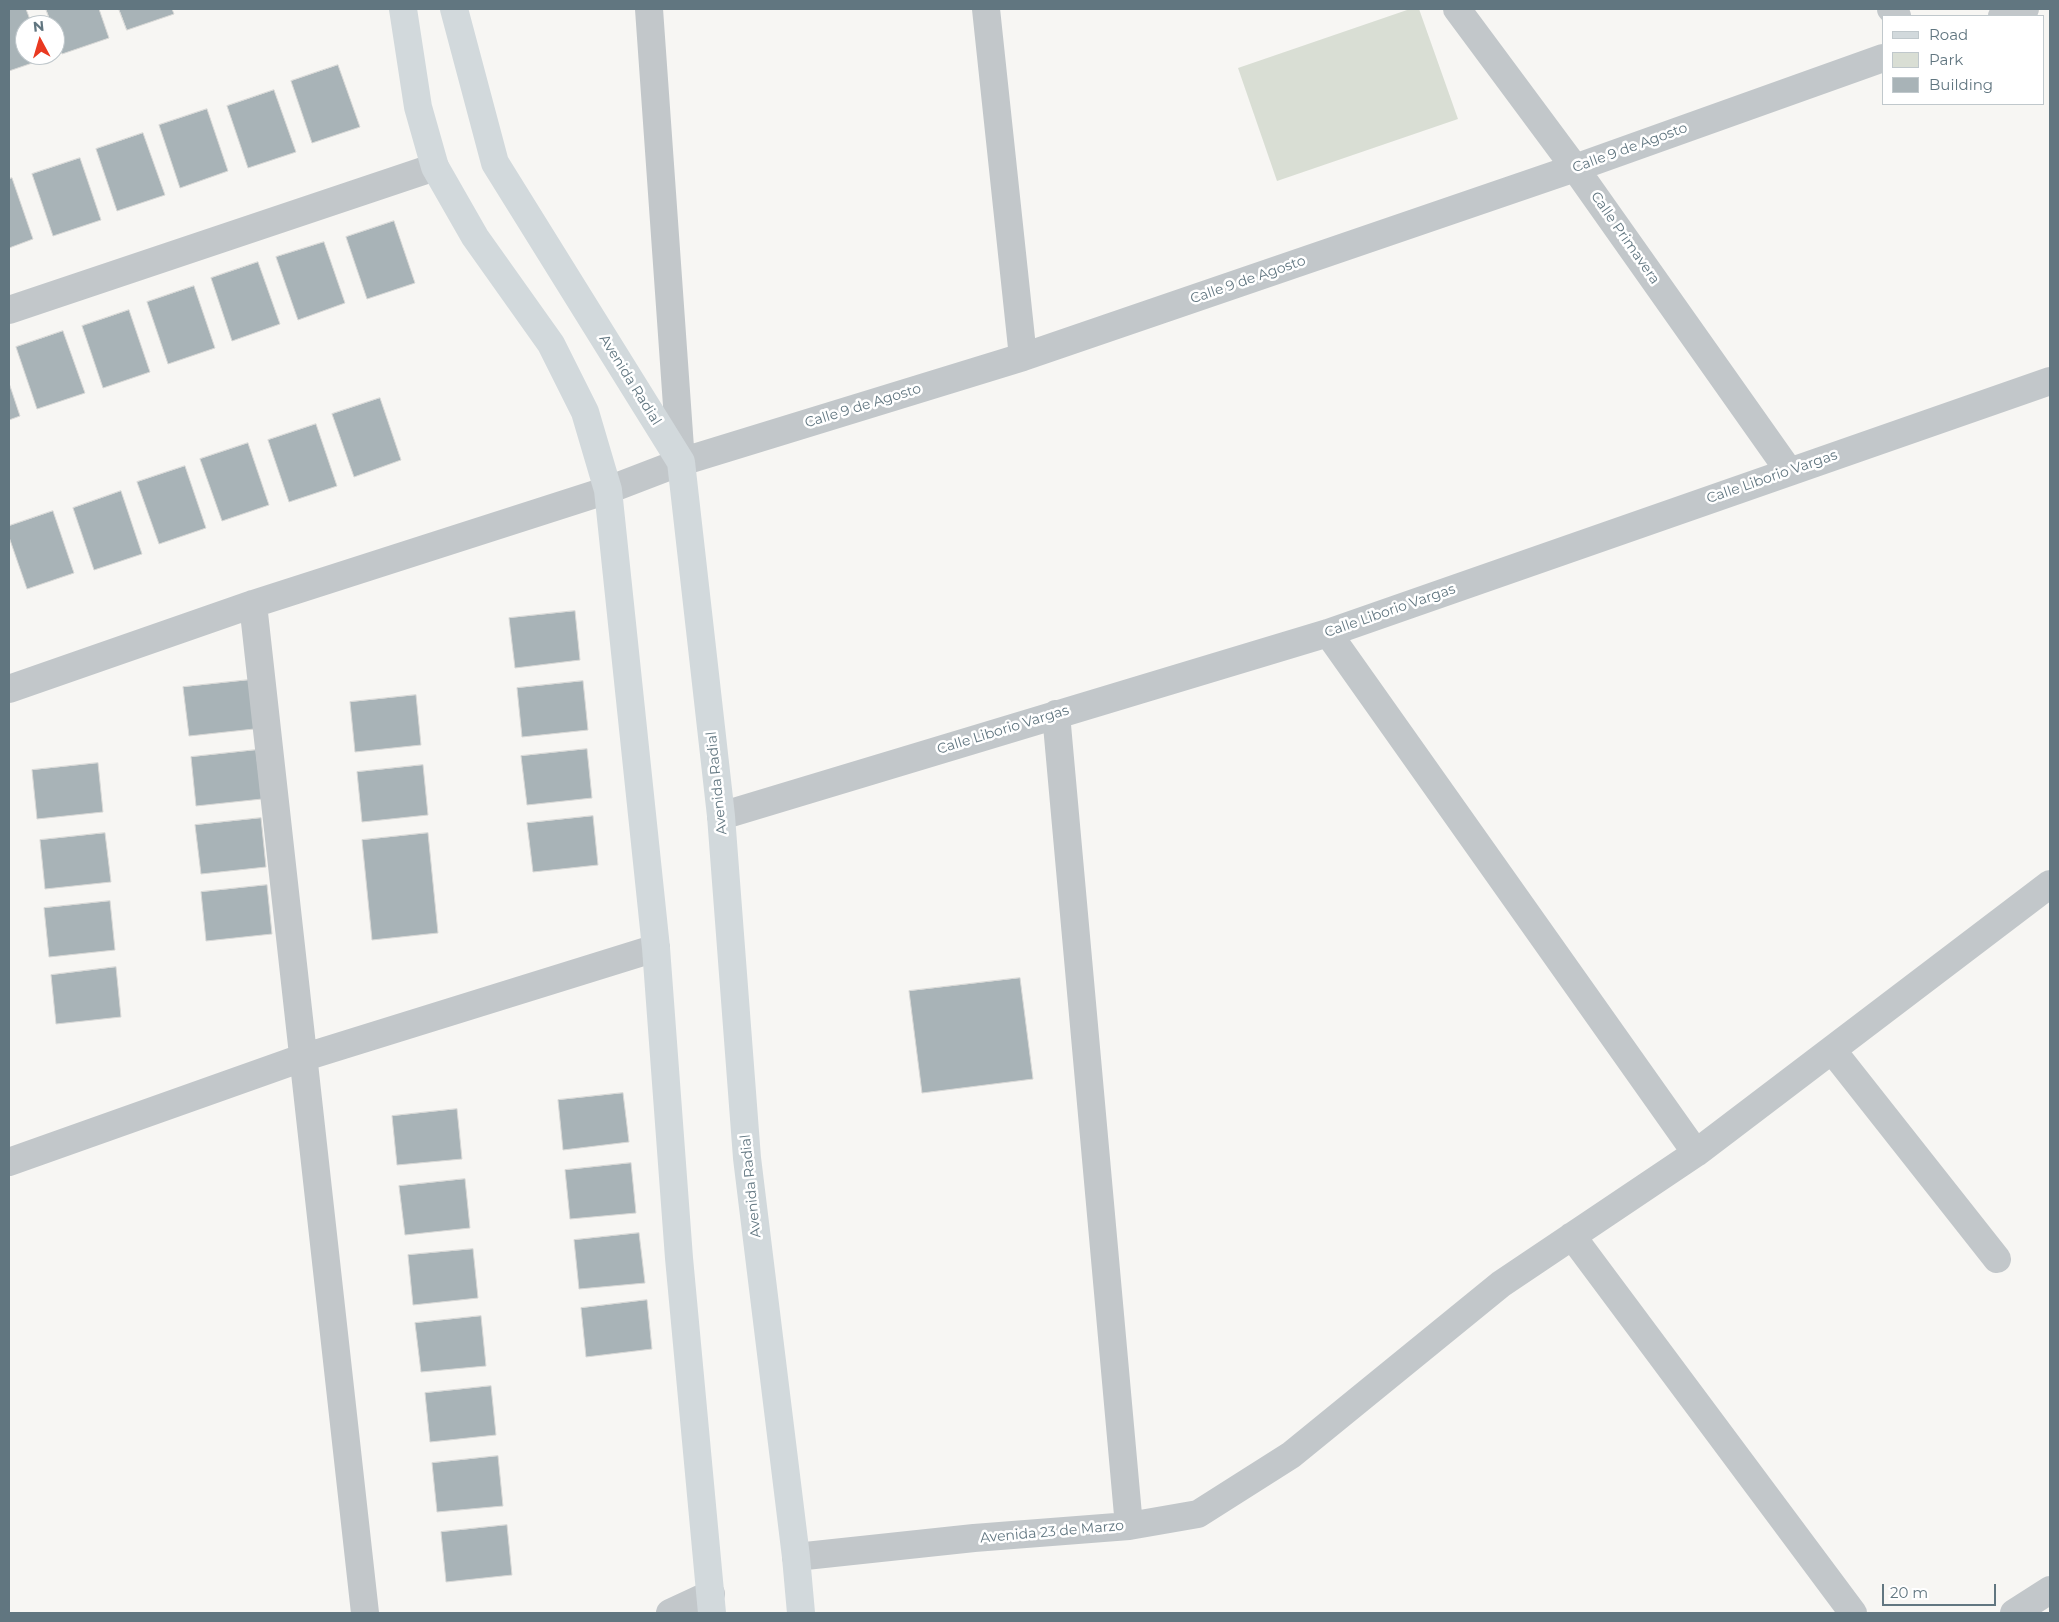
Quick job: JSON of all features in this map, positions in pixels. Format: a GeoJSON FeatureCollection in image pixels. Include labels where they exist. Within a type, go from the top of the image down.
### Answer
{"type":"FeatureCollection","features":[{"type":"Feature","properties":{"kind":"street"},"geometry":{"type":"LineString","coordinates":[[404,9],[418,107],[435,167],[475,237],[551,344],[586,412],[608,490],[656,948],[679,1258],[712,1604],[670,1613]]}},
{"type":"Feature","properties":{"kind":"street","name":"Avenida Radial"},"geometry":{"type":"LineString","coordinates":[[454,9],[495,163],[681,462],[721,816],[747,1158],[796,1557],[801,1613]]}},
{"type":"Feature","properties":{"kind":"street"},"geometry":{"type":"LineString","coordinates":[[649,9],[681,462]]}},
{"type":"Feature","properties":{"kind":"street"},"geometry":{"type":"LineString","coordinates":[[986,9],[1024,357]]}},
{"type":"Feature","properties":{"kind":"street","name":"Calle Primavera"},"geometry":{"type":"LineString","coordinates":[[1457,9],[1575,168],[1789,470]]}},
{"type":"Feature","properties":{"kind":"street"},"geometry":{"type":"LineString","coordinates":[[2005,15],[2024,9]]}},
{"type":"Feature","properties":{"kind":"street","name":"Calle 9 de Agosto"},"geometry":{"type":"LineString","coordinates":[[9,690],[253,604],[608,490],[681,462],[1024,357],[1575,168],[1882,58]]}},
{"type":"Feature","properties":{"kind":"street"},"geometry":{"type":"LineString","coordinates":[[9,310],[435,167]]}},
{"type":"Feature","properties":{"kind":"street","name":"Calle Liborio Vargas"},"geometry":{"type":"LineString","coordinates":[[721,816],[1328,633],[1789,470],[2050,381]]}},
{"type":"Feature","properties":{"kind":"street"},"geometry":{"type":"LineString","coordinates":[[253,604],[364,1613]]}},
{"type":"Feature","properties":{"kind":"street"},"geometry":{"type":"LineString","coordinates":[[1328,633],[1696,1153]]}},
{"type":"Feature","properties":{"kind":"street"},"geometry":{"type":"LineString","coordinates":[[1056,714],[1129,1526]]}},
{"type":"Feature","properties":{"kind":"street","name":"Avenida 23 de Marzo"},"geometry":{"type":"LineString","coordinates":[[796,1557],[974,1538],[1129,1526],[1198,1514],[1292,1455],[1501,1284],[1696,1153],[2050,884]]}},
{"type":"Feature","properties":{"kind":"street"},"geometry":{"type":"LineString","coordinates":[[9,1162],[302,1058],[656,948]]}},
{"type":"Feature","properties":{"kind":"street"},"geometry":{"type":"LineString","coordinates":[[1832,1050],[1997,1259]]}},
{"type":"Feature","properties":{"kind":"street"},"geometry":{"type":"LineString","coordinates":[[1572,1236],[1853,1613]]}},
{"type":"Feature","properties":{"kind":"street"},"geometry":{"type":"LineString","coordinates":[[2014,1613],[2050,1590]]}},
{"type":"Feature","properties":{"kind":"green space"},"geometry":{"type":"Polygon","coordinates":[[[1410,9],[1419,9],[1458,119],[1277,181],[1238,68],[1410,9]]]}},
{"type":"Feature","properties":{"kind":"building"},"geometry":{"type":"Polygon","coordinates":[[[9,9],[26,9],[28,15],[15,15],[15,65],[26,65],[9,71],[9,9]]]}},
{"type":"Feature","properties":{"kind":"building"},"geometry":{"type":"Polygon","coordinates":[[[46,9],[99,9],[109,38],[65,53],[65,15],[48,15],[46,9]]]}},
{"type":"Feature","properties":{"kind":"building"},"geometry":{"type":"Polygon","coordinates":[[[119,9],[172,9],[174,14],[127,30],[119,9]]]}},
{"type":"Feature","properties":{"kind":"building"},"geometry":{"type":"Polygon","coordinates":[[[338,65],[360,127],[312,143],[291,81],[338,65]]]}},
{"type":"Feature","properties":{"kind":"building"},"geometry":{"type":"Polygon","coordinates":[[[274,90],[296,152],[248,168],[227,106],[274,90]]]}},
{"type":"Feature","properties":{"kind":"building"},"geometry":{"type":"Polygon","coordinates":[[[207,109],[228,171],[180,188],[159,125],[207,109]]]}},
{"type":"Feature","properties":{"kind":"building"},"geometry":{"type":"Polygon","coordinates":[[[143,133],[165,195],[117,211],[96,149],[143,133]]]}},
{"type":"Feature","properties":{"kind":"building"},"geometry":{"type":"Polygon","coordinates":[[[80,158],[101,220],[53,236],[32,174],[80,158]]]}},
{"type":"Feature","properties":{"kind":"building"},"geometry":{"type":"Polygon","coordinates":[[[12,178],[33,239],[9,248],[9,179],[12,178]]]}},
{"type":"Feature","properties":{"kind":"building"},"geometry":{"type":"Polygon","coordinates":[[[394,221],[415,283],[367,299],[346,237],[394,221]]]}},
{"type":"Feature","properties":{"kind":"building"},"geometry":{"type":"Polygon","coordinates":[[[324,242],[345,303],[298,320],[276,257],[324,242]]]}},
{"type":"Feature","properties":{"kind":"building"},"geometry":{"type":"Polygon","coordinates":[[[258,262],[280,324],[232,341],[211,278],[258,262]]]}},
{"type":"Feature","properties":{"kind":"building"},"geometry":{"type":"Polygon","coordinates":[[[194,286],[215,348],[168,364],[147,302],[194,286]]]}},
{"type":"Feature","properties":{"kind":"building"},"geometry":{"type":"Polygon","coordinates":[[[129,310],[150,372],[103,388],[82,326],[129,310]]]}},
{"type":"Feature","properties":{"kind":"building"},"geometry":{"type":"Polygon","coordinates":[[[63,331],[85,393],[37,409],[16,347],[63,331]]]}},
{"type":"Feature","properties":{"kind":"building"},"geometry":{"type":"Polygon","coordinates":[[[9,383],[20,416],[9,420],[9,383]]]}},
{"type":"Feature","properties":{"kind":"building"},"geometry":{"type":"Polygon","coordinates":[[[380,398],[401,460],[354,477],[332,414],[380,398]]]}},
{"type":"Feature","properties":{"kind":"building"},"geometry":{"type":"Polygon","coordinates":[[[316,424],[337,486],[289,502],[268,440],[316,424]]]}},
{"type":"Feature","properties":{"kind":"building"},"geometry":{"type":"Polygon","coordinates":[[[248,443],[269,505],[222,521],[200,459],[248,443]]]}},
{"type":"Feature","properties":{"kind":"building"},"geometry":{"type":"Polygon","coordinates":[[[185,466],[206,528],[159,544],[137,482],[185,466]]]}},
{"type":"Feature","properties":{"kind":"building"},"geometry":{"type":"Polygon","coordinates":[[[121,491],[142,554],[94,570],[73,508],[121,491]]]}},
{"type":"Feature","properties":{"kind":"building"},"geometry":{"type":"Polygon","coordinates":[[[53,511],[74,573],[27,589],[9,537],[9,526],[53,511]]]}},
{"type":"Feature","properties":{"kind":"building"},"geometry":{"type":"Polygon","coordinates":[[[575,611],[580,660],[515,668],[509,618],[575,611]]]}},
{"type":"Feature","properties":{"kind":"building"},"geometry":{"type":"Polygon","coordinates":[[[249,680],[254,729],[189,736],[183,687],[249,680]]]}},
{"type":"Feature","properties":{"kind":"building"},"geometry":{"type":"Polygon","coordinates":[[[583,681],[588,730],[522,737],[517,688],[583,681]]]}},
{"type":"Feature","properties":{"kind":"building"},"geometry":{"type":"Polygon","coordinates":[[[416,695],[421,745],[355,752],[350,702],[416,695]]]}},
{"type":"Feature","properties":{"kind":"building"},"geometry":{"type":"Polygon","coordinates":[[[587,749],[592,798],[527,805],[521,756],[587,749]]]}},
{"type":"Feature","properties":{"kind":"building"},"geometry":{"type":"Polygon","coordinates":[[[256,750],[262,799],[196,806],[191,757],[256,750]]]}},
{"type":"Feature","properties":{"kind":"building"},"geometry":{"type":"Polygon","coordinates":[[[98,763],[103,812],[37,819],[32,770],[98,763]]]}},
{"type":"Feature","properties":{"kind":"building"},"geometry":{"type":"Polygon","coordinates":[[[423,765],[428,815],[362,822],[357,772],[423,765]]]}},
{"type":"Feature","properties":{"kind":"building"},"geometry":{"type":"Polygon","coordinates":[[[593,816],[598,865],[533,872],[527,823],[593,816]]]}},
{"type":"Feature","properties":{"kind":"building"},"geometry":{"type":"Polygon","coordinates":[[[261,818],[266,867],[201,874],[195,825],[261,818]]]}},
{"type":"Feature","properties":{"kind":"building"},"geometry":{"type":"Polygon","coordinates":[[[105,833],[111,882],[45,889],[40,840],[105,833]]]}},
{"type":"Feature","properties":{"kind":"building"},"geometry":{"type":"Polygon","coordinates":[[[428,833],[438,933],[372,940],[362,840],[428,833]]]}},
{"type":"Feature","properties":{"kind":"building"},"geometry":{"type":"Polygon","coordinates":[[[267,885],[272,934],[206,941],[201,892],[267,885]]]}},
{"type":"Feature","properties":{"kind":"building"},"geometry":{"type":"Polygon","coordinates":[[[110,901],[115,950],[49,957],[44,908],[110,901]]]}},
{"type":"Feature","properties":{"kind":"building"},"geometry":{"type":"Polygon","coordinates":[[[116,967],[121,1017],[56,1024],[51,975],[116,967]]]}},
{"type":"Feature","properties":{"kind":"building"},"geometry":{"type":"Polygon","coordinates":[[[1020,978],[1033,1079],[922,1093],[909,991],[1020,978]]]}},
{"type":"Feature","properties":{"kind":"building"},"geometry":{"type":"Polygon","coordinates":[[[623,1093],[629,1142],[563,1150],[558,1100],[623,1093]]]}},
{"type":"Feature","properties":{"kind":"building"},"geometry":{"type":"Polygon","coordinates":[[[457,1109],[462,1159],[397,1165],[392,1116],[457,1109]]]}},
{"type":"Feature","properties":{"kind":"building"},"geometry":{"type":"Polygon","coordinates":[[[631,1163],[636,1213],[570,1219],[565,1170],[631,1163]]]}},
{"type":"Feature","properties":{"kind":"building"},"geometry":{"type":"Polygon","coordinates":[[[465,1179],[470,1228],[405,1235],[399,1186],[465,1179]]]}},
{"type":"Feature","properties":{"kind":"building"},"geometry":{"type":"Polygon","coordinates":[[[639,1233],[645,1283],[579,1289],[574,1240],[639,1233]]]}},
{"type":"Feature","properties":{"kind":"building"},"geometry":{"type":"Polygon","coordinates":[[[473,1249],[478,1298],[413,1305],[408,1255],[473,1249]]]}},
{"type":"Feature","properties":{"kind":"building"},"geometry":{"type":"Polygon","coordinates":[[[647,1300],[652,1349],[586,1357],[581,1308],[647,1300]]]}},
{"type":"Feature","properties":{"kind":"building"},"geometry":{"type":"Polygon","coordinates":[[[481,1316],[486,1366],[421,1372],[415,1323],[481,1316]]]}},
{"type":"Feature","properties":{"kind":"building"},"geometry":{"type":"Polygon","coordinates":[[[491,1386],[496,1435],[430,1442],[425,1393],[491,1386]]]}},
{"type":"Feature","properties":{"kind":"building"},"geometry":{"type":"Polygon","coordinates":[[[498,1456],[503,1506],[437,1512],[432,1463],[498,1456]]]}},
{"type":"Feature","properties":{"kind":"building"},"geometry":{"type":"Polygon","coordinates":[[[507,1525],[512,1575],[446,1582],[441,1532],[507,1525]]]}}]}
